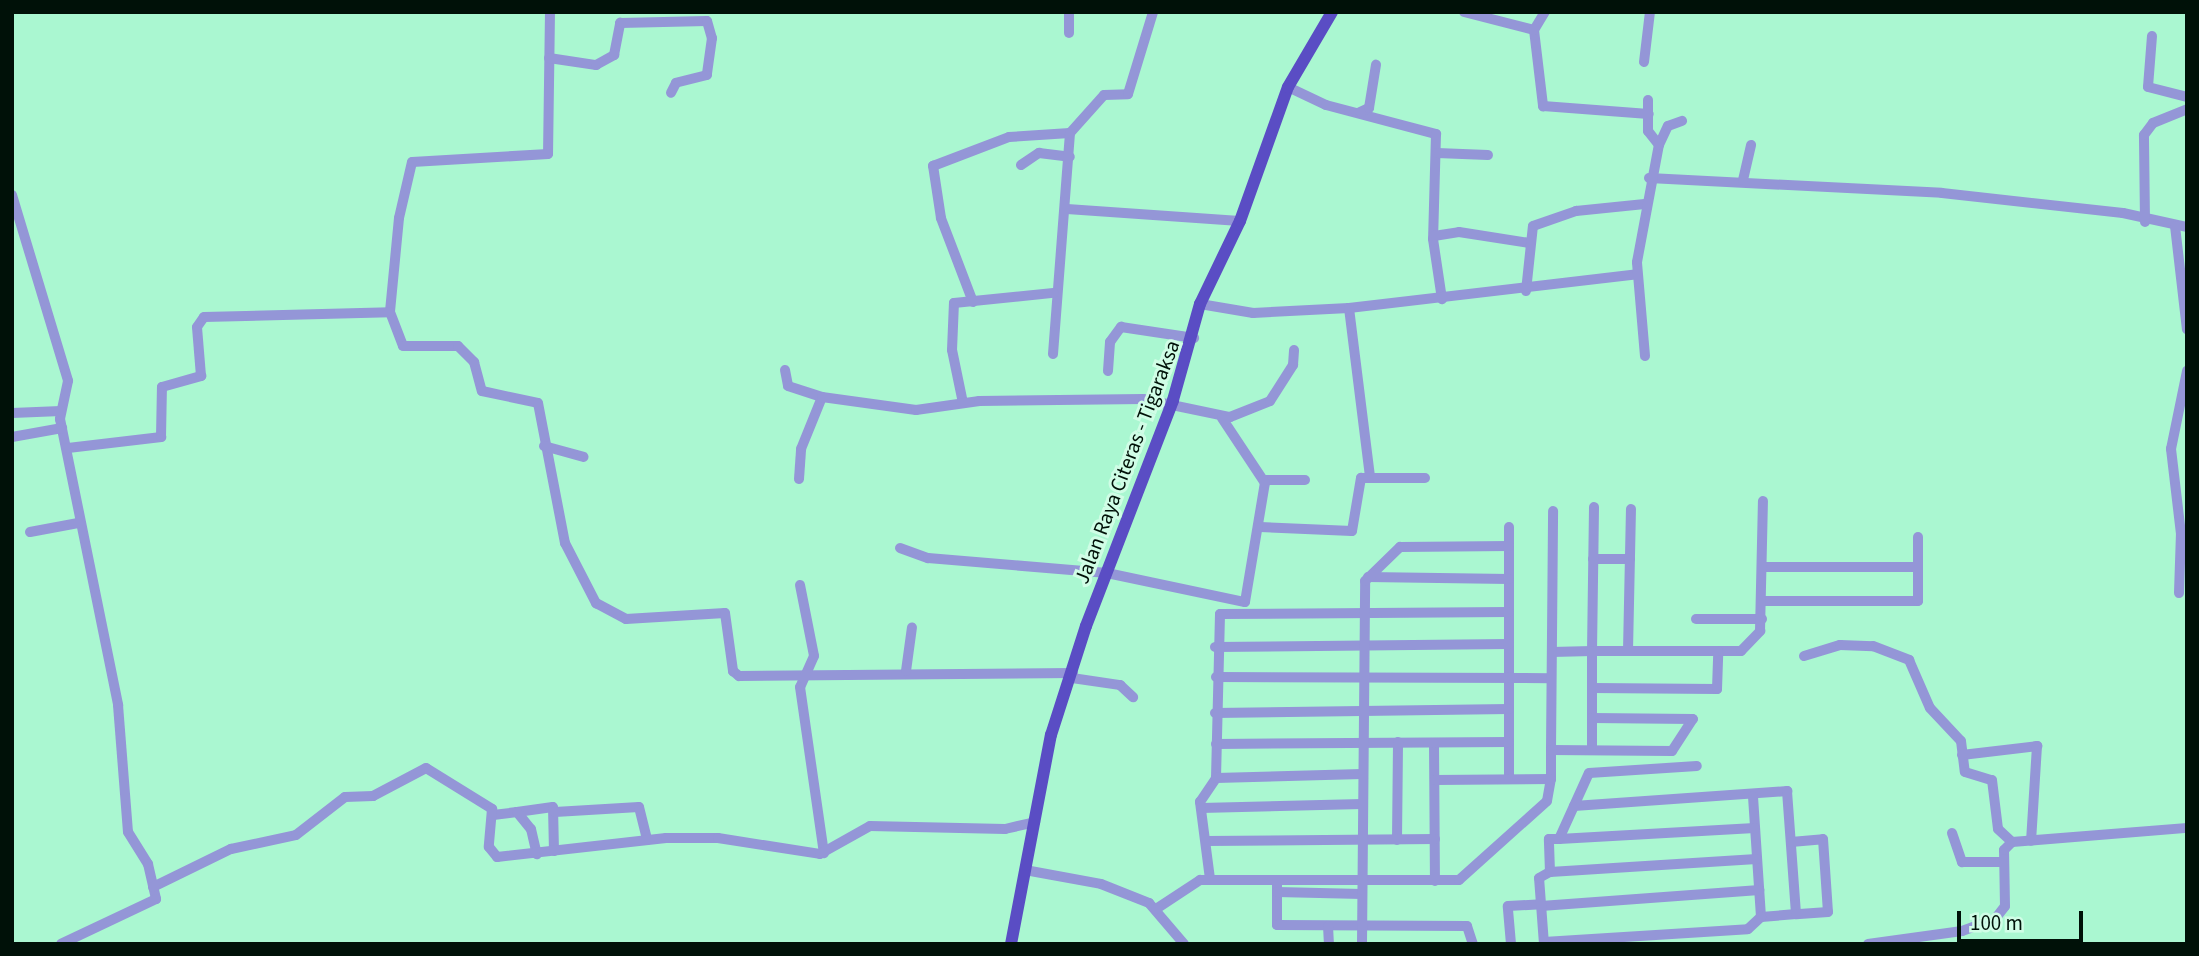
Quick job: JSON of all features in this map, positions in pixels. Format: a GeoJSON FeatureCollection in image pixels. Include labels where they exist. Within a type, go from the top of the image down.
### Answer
{"type":"FeatureCollection","features":[{"type":"Feature","properties":{"kind":"main road","name":"Jalan Raya Citeras - Tigaraksa"},"geometry":{"type":"LineString","coordinates":[[1011,944],[1051,734],[1107,573],[1173,400],[1194,338],[1200,304],[1240,221],[1288,87],[1332,12]]}},
{"type":"Feature","properties":{"kind":"street"},"geometry":{"type":"LineString","coordinates":[[550,12],[548,154],[410,164],[390,312],[403,346],[458,346],[474,362],[482,391],[533,398],[565,542],[596,603],[626,619],[722,612],[736,675],[805,676],[905,671],[1072,675],[1120,685],[1133,696]]}},
{"type":"Feature","properties":{"kind":"street"},"geometry":{"type":"LineString","coordinates":[[1069,12],[1069,33]]}},
{"type":"Feature","properties":{"kind":"street"},"geometry":{"type":"LineString","coordinates":[[1053,354],[1053,293],[1067,209],[1070,133],[1102,96],[1130,92],[1153,12]]}},
{"type":"Feature","properties":{"kind":"street"},"geometry":{"type":"LineString","coordinates":[[1545,12],[1534,30],[1543,106],[1649,114]]}},
{"type":"Feature","properties":{"kind":"street"},"geometry":{"type":"LineString","coordinates":[[1644,62],[1650,12]]}},
{"type":"Feature","properties":{"kind":"street"},"geometry":{"type":"LineString","coordinates":[[1469,13],[1534,30]]}},
{"type":"Feature","properties":{"kind":"street"},"geometry":{"type":"LineString","coordinates":[[549,58],[604,63],[614,55],[616,26],[669,16],[712,25],[707,75],[676,83],[671,93]]}},
{"type":"Feature","properties":{"kind":"street"},"geometry":{"type":"LineString","coordinates":[[2152,36],[2148,87],[2187,97]]}},
{"type":"Feature","properties":{"kind":"street"},"geometry":{"type":"LineString","coordinates":[[1360,112],[1368,108],[1376,65]]}},
{"type":"Feature","properties":{"kind":"street"},"geometry":{"type":"LineString","coordinates":[[1288,87],[1360,112],[1433,131],[1437,153],[1434,236],[1442,299]]}},
{"type":"Feature","properties":{"kind":"street"},"geometry":{"type":"LineString","coordinates":[[1648,100],[1648,131],[1659,145]]}},
{"type":"Feature","properties":{"kind":"street"},"geometry":{"type":"LineString","coordinates":[[2145,222],[2144,135],[2153,123],[2187,109]]}},
{"type":"Feature","properties":{"kind":"street"},"geometry":{"type":"LineString","coordinates":[[1645,356],[1637,274],[1649,178],[1668,126],[1682,121]]}},
{"type":"Feature","properties":{"kind":"street"},"geometry":{"type":"LineString","coordinates":[[973,302],[941,218],[933,166],[1009,136],[1070,133]]}},
{"type":"Feature","properties":{"kind":"street"},"geometry":{"type":"LineString","coordinates":[[1743,180],[1751,145]]}},
{"type":"Feature","properties":{"kind":"street"},"geometry":{"type":"LineString","coordinates":[[1021,165],[1039,153],[1070,157]]}},
{"type":"Feature","properties":{"kind":"street"},"geometry":{"type":"LineString","coordinates":[[1437,153],[1488,155]]}},
{"type":"Feature","properties":{"kind":"street"},"geometry":{"type":"LineString","coordinates":[[1649,178],[1743,180],[1819,191],[1942,193],[2123,213],[2145,222],[2187,227]]}},
{"type":"Feature","properties":{"kind":"street"},"geometry":{"type":"LineString","coordinates":[[12,195],[68,381],[61,411],[62,428],[68,448],[78,523],[118,705],[128,832],[156,899],[61,944]]}},
{"type":"Feature","properties":{"kind":"street"},"geometry":{"type":"LineString","coordinates":[[1526,291],[1529,243],[1533,226],[1550,219],[1645,204]]}},
{"type":"Feature","properties":{"kind":"street"},"geometry":{"type":"LineString","coordinates":[[1067,209],[1240,221]]}},
{"type":"Feature","properties":{"kind":"street"},"geometry":{"type":"LineString","coordinates":[[2175,226],[2187,329]]}},
{"type":"Feature","properties":{"kind":"street"},"geometry":{"type":"LineString","coordinates":[[1434,236],[1459,232],[1529,243]]}},
{"type":"Feature","properties":{"kind":"street"},"geometry":{"type":"LineString","coordinates":[[1200,304],[1253,313],[1349,308],[1526,291],[1637,274]]}},
{"type":"Feature","properties":{"kind":"street"},"geometry":{"type":"LineString","coordinates":[[963,403],[951,307],[1053,293]]}},
{"type":"Feature","properties":{"kind":"street"},"geometry":{"type":"LineString","coordinates":[[1349,308],[1370,477]]}},
{"type":"Feature","properties":{"kind":"street"},"geometry":{"type":"LineString","coordinates":[[68,448],[161,437],[162,387],[201,376],[197,327],[204,317],[390,312]]}},
{"type":"Feature","properties":{"kind":"street"},"geometry":{"type":"LineString","coordinates":[[1108,371],[1110,342],[1121,327],[1194,338]]}},
{"type":"Feature","properties":{"kind":"street"},"geometry":{"type":"LineString","coordinates":[[785,370],[788,386],[822,397],[916,410],[963,403],[1173,400],[1222,418],[1248,415],[1270,401],[1293,365],[1294,350]]}},
{"type":"Feature","properties":{"kind":"street"},"geometry":{"type":"LineString","coordinates":[[2179,593],[2184,559],[2171,449],[2187,370]]}},
{"type":"Feature","properties":{"kind":"street"},"geometry":{"type":"LineString","coordinates":[[799,480],[801,449],[822,397]]}},
{"type":"Feature","properties":{"kind":"street"},"geometry":{"type":"LineString","coordinates":[[12,413],[61,411]]}},
{"type":"Feature","properties":{"kind":"street"},"geometry":{"type":"LineString","coordinates":[[900,548],[928,558],[1107,573],[1245,602],[1260,527],[1264,480],[1222,418]]}},
{"type":"Feature","properties":{"kind":"street"},"geometry":{"type":"LineString","coordinates":[[12,437],[62,428]]}},
{"type":"Feature","properties":{"kind":"street"},"geometry":{"type":"LineString","coordinates":[[544,446],[584,457]]}},
{"type":"Feature","properties":{"kind":"street"},"geometry":{"type":"LineString","coordinates":[[1260,527],[1352,531],[1357,482],[1370,477],[1425,478]]}},
{"type":"Feature","properties":{"kind":"street"},"geometry":{"type":"LineString","coordinates":[[1264,480],[1305,480]]}},
{"type":"Feature","properties":{"kind":"street"},"geometry":{"type":"LineString","coordinates":[[1552,652],[1741,651],[1753,643],[1762,619],[1763,501]]}},
{"type":"Feature","properties":{"kind":"street"},"geometry":{"type":"LineString","coordinates":[[1592,750],[1594,507]]}},
{"type":"Feature","properties":{"kind":"street"},"geometry":{"type":"LineString","coordinates":[[1628,651],[1631,509]]}},
{"type":"Feature","properties":{"kind":"street"},"geometry":{"type":"LineString","coordinates":[[1156,909],[1210,879],[1460,880],[1547,801],[1551,779],[1553,511]]}},
{"type":"Feature","properties":{"kind":"street"},"geometry":{"type":"LineString","coordinates":[[30,532],[78,523]]}},
{"type":"Feature","properties":{"kind":"street"},"geometry":{"type":"LineString","coordinates":[[1509,527],[1509,779]]}},
{"type":"Feature","properties":{"kind":"street"},"geometry":{"type":"LineString","coordinates":[[1763,601],[1918,601],[1918,537]]}},
{"type":"Feature","properties":{"kind":"street"},"geometry":{"type":"LineString","coordinates":[[1362,944],[1363,611],[1367,578],[1400,547],[1509,547]]}},
{"type":"Feature","properties":{"kind":"street"},"geometry":{"type":"LineString","coordinates":[[1593,559],[1630,559]]}},
{"type":"Feature","properties":{"kind":"street"},"geometry":{"type":"LineString","coordinates":[[1763,567],[1918,567]]}},
{"type":"Feature","properties":{"kind":"street"},"geometry":{"type":"LineString","coordinates":[[1367,578],[1509,579]]}},
{"type":"Feature","properties":{"kind":"street"},"geometry":{"type":"LineString","coordinates":[[800,585],[814,656],[800,687],[824,853]]}},
{"type":"Feature","properties":{"kind":"street"},"geometry":{"type":"LineString","coordinates":[[1210,879],[1201,808],[1216,778],[1216,647],[1220,614],[1509,612]]}},
{"type":"Feature","properties":{"kind":"street"},"geometry":{"type":"LineString","coordinates":[[1696,618],[1762,619]]}},
{"type":"Feature","properties":{"kind":"street"},"geometry":{"type":"LineString","coordinates":[[905,671],[912,627]]}},
{"type":"Feature","properties":{"kind":"street"},"geometry":{"type":"LineString","coordinates":[[1216,647],[1509,644]]}},
{"type":"Feature","properties":{"kind":"street"},"geometry":{"type":"LineString","coordinates":[[1804,656],[1840,645],[1896,652],[1917,668],[1930,708],[1958,734],[1968,774],[1992,780],[1998,829],[2012,842],[2187,828]]}},
{"type":"Feature","properties":{"kind":"street"},"geometry":{"type":"LineString","coordinates":[[1592,688],[1717,689],[1718,651]]}},
{"type":"Feature","properties":{"kind":"street"},"geometry":{"type":"LineString","coordinates":[[1216,677],[1550,678]]}},
{"type":"Feature","properties":{"kind":"street"},"geometry":{"type":"LineString","coordinates":[[1215,713],[1508,709]]}},
{"type":"Feature","properties":{"kind":"street"},"geometry":{"type":"LineString","coordinates":[[1551,750],[1672,751],[1693,719],[1592,718]]}},
{"type":"Feature","properties":{"kind":"street"},"geometry":{"type":"LineString","coordinates":[[1397,840],[1398,742]]}},
{"type":"Feature","properties":{"kind":"street"},"geometry":{"type":"LineString","coordinates":[[1434,743],[1435,881]]}},
{"type":"Feature","properties":{"kind":"street"},"geometry":{"type":"LineString","coordinates":[[1216,744],[1508,743]]}},
{"type":"Feature","properties":{"kind":"street"},"geometry":{"type":"LineString","coordinates":[[1962,755],[2038,746],[2031,841]]}},
{"type":"Feature","properties":{"kind":"street"},"geometry":{"type":"LineString","coordinates":[[1559,839],[1589,773],[1697,766]]}},
{"type":"Feature","properties":{"kind":"street"},"geometry":{"type":"LineString","coordinates":[[153,887],[231,849],[296,835],[345,797],[373,796],[424,768],[493,815],[549,806],[555,812],[554,851]]}},
{"type":"Feature","properties":{"kind":"street"},"geometry":{"type":"LineString","coordinates":[[1216,778],[1362,774]]}},
{"type":"Feature","properties":{"kind":"street"},"geometry":{"type":"LineString","coordinates":[[1435,780],[1551,779]]}},
{"type":"Feature","properties":{"kind":"street"},"geometry":{"type":"LineString","coordinates":[[1574,806],[1787,792],[1796,914]]}},
{"type":"Feature","properties":{"kind":"street"},"geometry":{"type":"LineString","coordinates":[[1753,796],[1761,917]]}},
{"type":"Feature","properties":{"kind":"street"},"geometry":{"type":"LineString","coordinates":[[1201,808],[1362,804]]}},
{"type":"Feature","properties":{"kind":"street"},"geometry":{"type":"LineString","coordinates":[[555,812],[639,807],[647,840]]}},
{"type":"Feature","properties":{"kind":"street"},"geometry":{"type":"LineString","coordinates":[[517,812],[531,829],[537,854]]}},
{"type":"Feature","properties":{"kind":"street"},"geometry":{"type":"LineString","coordinates":[[493,815],[488,830],[492,854],[537,854],[647,840],[718,838],[824,853],[870,826],[1005,829],[1035,822]]}},
{"type":"Feature","properties":{"kind":"street"},"geometry":{"type":"LineString","coordinates":[[1550,872],[1549,839],[1755,828]]}},
{"type":"Feature","properties":{"kind":"street"},"geometry":{"type":"LineString","coordinates":[[1952,833],[1962,862],[2004,862]]}},
{"type":"Feature","properties":{"kind":"street"},"geometry":{"type":"LineString","coordinates":[[1206,841],[1435,839]]}},
{"type":"Feature","properties":{"kind":"street"},"geometry":{"type":"LineString","coordinates":[[1757,859],[1550,872],[1539,878],[1544,943],[1748,929],[1761,917],[1828,912],[1823,839],[1791,842]]}},
{"type":"Feature","properties":{"kind":"street"},"geometry":{"type":"LineString","coordinates":[[1868,944],[1962,931],[1995,919],[2005,906],[2004,862],[2012,842]]}},
{"type":"Feature","properties":{"kind":"street"},"geometry":{"type":"LineString","coordinates":[[1025,870],[1101,884],[1156,909],[1184,944]]}},
{"type":"Feature","properties":{"kind":"street"},"geometry":{"type":"LineString","coordinates":[[1277,880],[1277,925],[1467,926],[1473,944]]}},
{"type":"Feature","properties":{"kind":"street"},"geometry":{"type":"LineString","coordinates":[[1511,944],[1508,906],[1759,890]]}},
{"type":"Feature","properties":{"kind":"street"},"geometry":{"type":"LineString","coordinates":[[1277,892],[1362,894]]}},
{"type":"Feature","properties":{"kind":"street"},"geometry":{"type":"LineString","coordinates":[[1328,926],[1329,944]]}}]}
